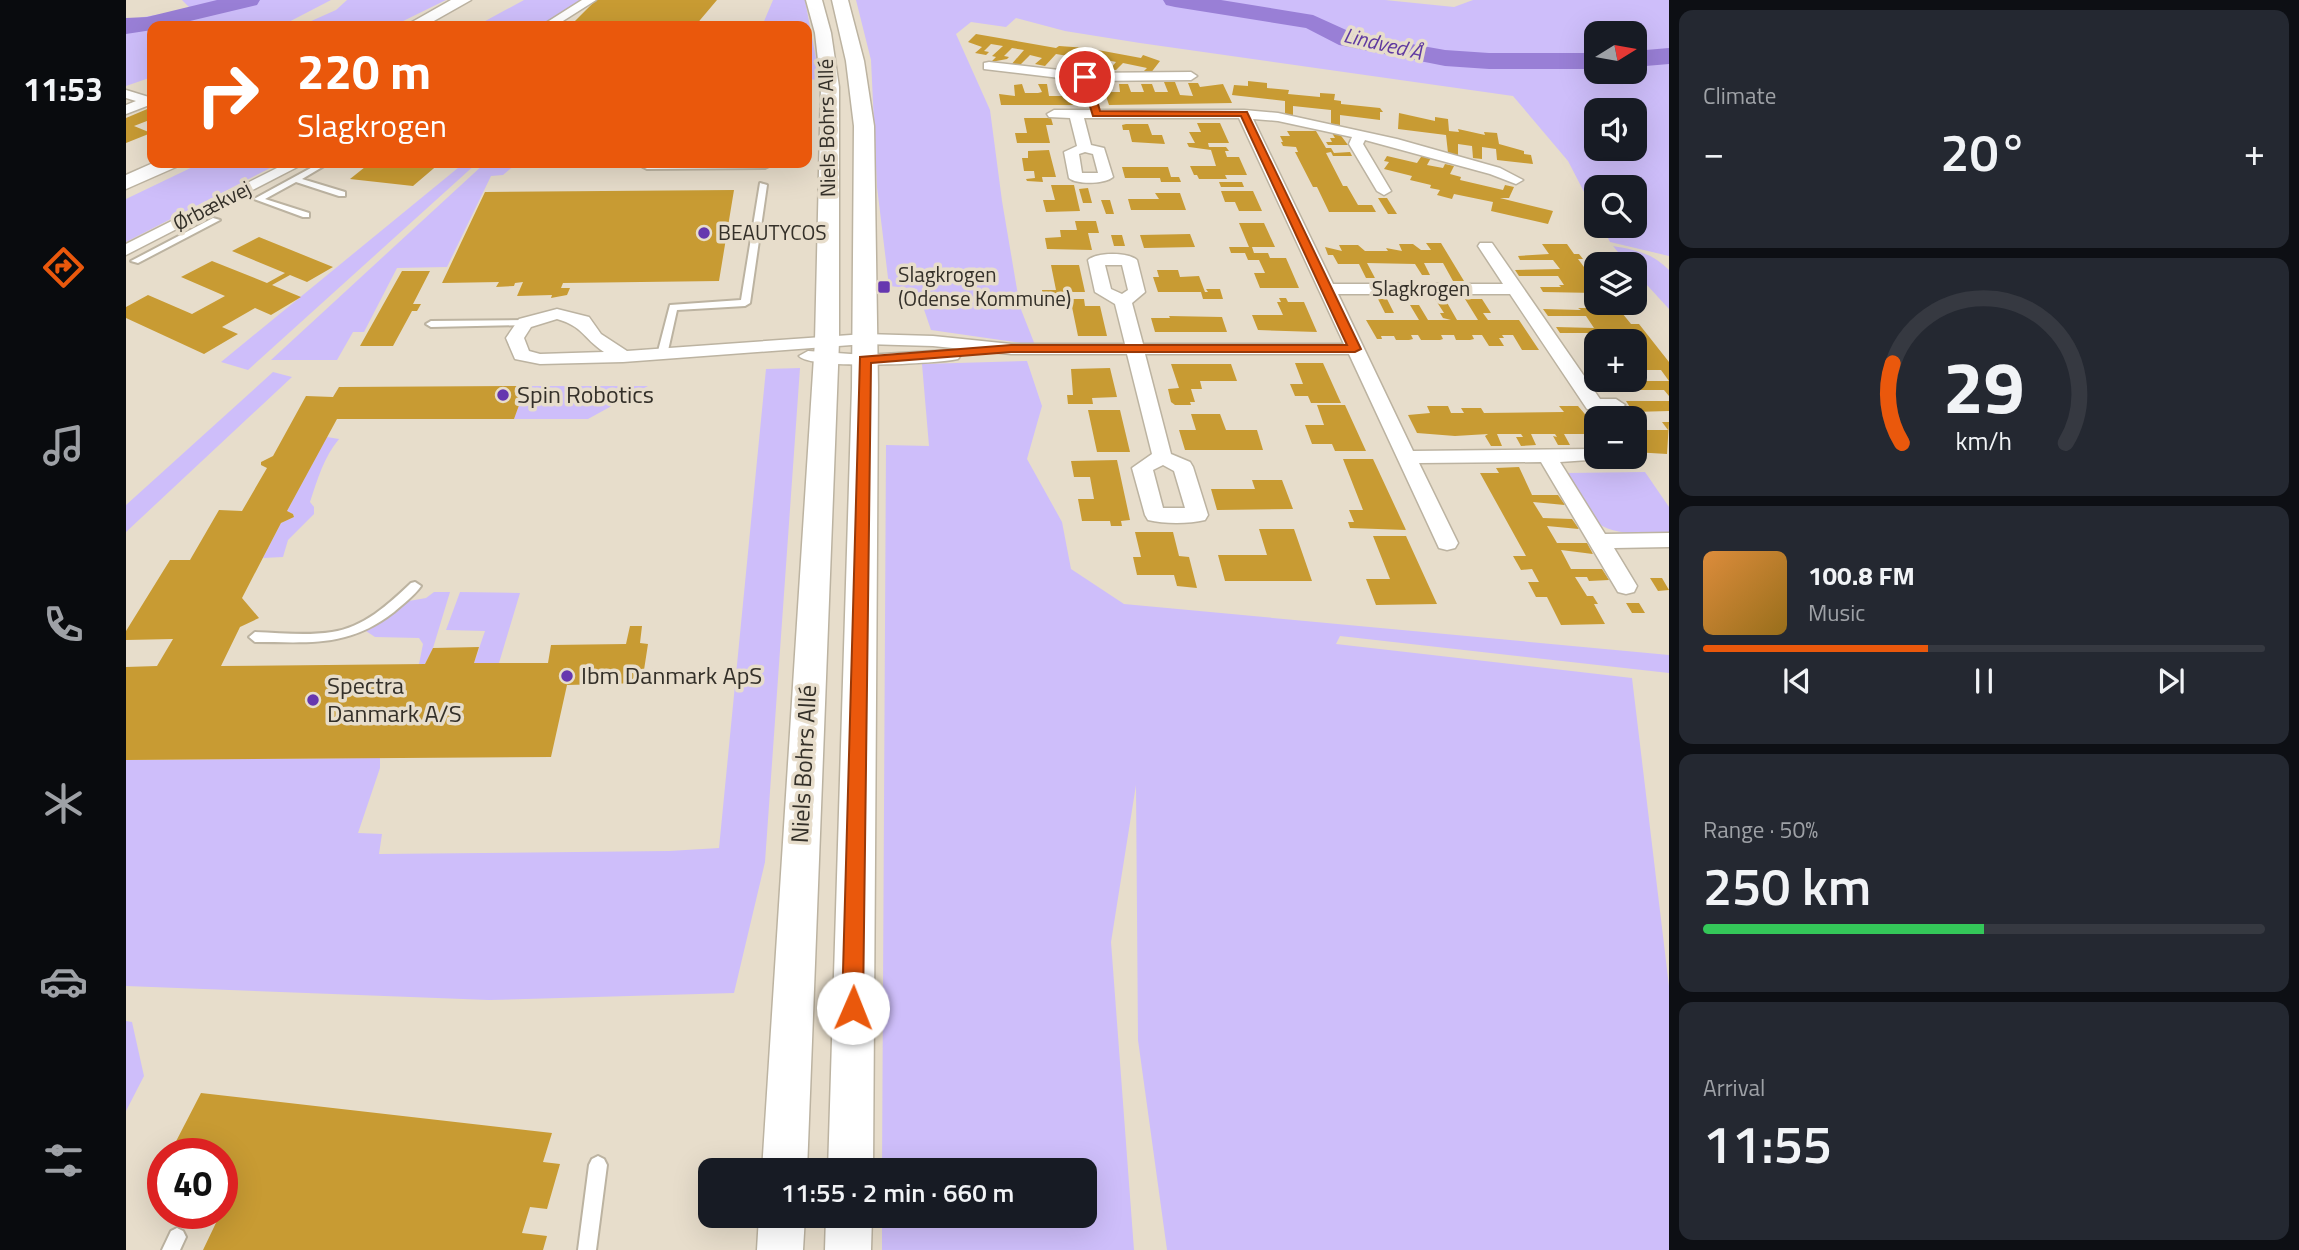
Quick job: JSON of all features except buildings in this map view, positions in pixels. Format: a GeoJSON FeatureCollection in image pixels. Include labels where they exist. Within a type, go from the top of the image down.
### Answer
{"type":"FeatureCollection","features":[{"type":"Feature","properties":{"kind":"street"},"geometry":{"type":"LineString","coordinates":[[555,21],[590,0]]}},
{"type":"Feature","properties":{"kind":"street","name":"Niels Bohrs Allé"},"geometry":{"type":"LineString","coordinates":[[814,0],[823,33],[830,87],[829,227],[844,277],[846,349],[862,519],[850,1158]]}},
{"type":"Feature","properties":{"kind":"street","name":"Niels Bohrs Allé"},"geometry":{"type":"LineString","coordinates":[[785,1158],[864,126],[855,61],[840,0]]}},
{"type":"Feature","properties":{"kind":"street"},"geometry":{"type":"LineString","coordinates":[[425,21],[470,3]]}},
{"type":"Feature","properties":{"kind":"street"},"geometry":{"type":"LineString","coordinates":[[447,21],[470,3]]}},
{"type":"Feature","properties":{"kind":"street"},"geometry":{"type":"LineString","coordinates":[[989,66],[1091,96],[1278,117],[1360,134],[1495,171],[1516,180]]}},
{"type":"Feature","properties":{"kind":"street"},"geometry":{"type":"LineString","coordinates":[[1076,114],[1091,96],[1160,73],[1191,76]]}},
{"type":"Feature","properties":{"kind":"street"},"geometry":{"type":"LineString","coordinates":[[126,94],[147,101]]}},
{"type":"Feature","properties":{"kind":"street"},"geometry":{"type":"LineString","coordinates":[[126,110],[147,103]]}},
{"type":"Feature","properties":{"kind":"street"},"geometry":{"type":"LineString","coordinates":[[1054,114],[1076,114]]}},
{"type":"Feature","properties":{"kind":"street"},"geometry":{"type":"LineString","coordinates":[[1076,114],[1085,148]]}},
{"type":"Feature","properties":{"kind":"street","name":"Slagkrogen"},"geometry":{"type":"LineString","coordinates":[[1244,114],[1447,543]]}},
{"type":"Feature","properties":{"kind":"street"},"geometry":{"type":"LineString","coordinates":[[1360,134],[1356,144],[1384,191]]}},
{"type":"Feature","properties":{"kind":"street"},"geometry":{"type":"LineString","coordinates":[[126,167],[147,157]]}},
{"type":"Feature","properties":{"kind":"street"},"geometry":{"type":"LineString","coordinates":[[126,183],[158,168]]}},
{"type":"Feature","properties":{"kind":"street","name":"Ørbækvej"},"geometry":{"type":"LineString","coordinates":[[128,258],[289,168]]}},
{"type":"Feature","properties":{"kind":"street","name":"Slagkrogen"},"geometry":{"type":"LineString","coordinates":[[1486,246],[1594,405],[1616,404]]}},
{"type":"Feature","properties":{"kind":"street","name":"Slagkrogen"},"geometry":{"type":"LineString","coordinates":[[1327,289],[1516,289]]}},
{"type":"Feature","properties":{"kind":"street"},"geometry":{"type":"LineString","coordinates":[[1123,301],[1162,457]]}},
{"type":"Feature","properties":{"kind":"street"},"geometry":{"type":"LineString","coordinates":[[623,356],[595,338],[583,321],[557,314],[525,323],[515,338],[521,355],[540,359],[846,349],[1355,349]]}},
{"type":"Feature","properties":{"kind":"street"},"geometry":{"type":"LineString","coordinates":[[1407,457],[1584,455]]}},
{"type":"Feature","properties":{"kind":"street"},"geometry":{"type":"LineString","coordinates":[[1548,456],[1626,586]]}},
{"type":"Feature","properties":{"kind":"street"},"geometry":{"type":"LineString","coordinates":[[1599,541],[1669,540]]}},
{"type":"Feature","properties":{"kind":"street"},"geometry":{"type":"LineString","coordinates":[[780,1250],[781,1228]]}},
{"type":"Feature","properties":{"kind":"street"},"geometry":{"type":"LineString","coordinates":[[848,1250],[849,1228]]}},
{"type":"Feature","properties":{"kind":"lane"},"geometry":{"type":"LineString","coordinates":[[306,215],[258,199],[316,168]]}},
{"type":"Feature","properties":{"kind":"lane"},"geometry":{"type":"LineString","coordinates":[[295,179],[342,194]]}},
{"type":"Feature","properties":{"kind":"lane"},"geometry":{"type":"LineString","coordinates":[[662,355],[673,307],[745,303],[763,185]]}},
{"type":"Feature","properties":{"kind":"lane"},"geometry":{"type":"LineString","coordinates":[[128,258],[216,220]]}},
{"type":"Feature","properties":{"kind":"lane"},"geometry":{"type":"LineString","coordinates":[[431,324],[525,323]]}},
{"type":"Feature","properties":{"kind":"lane"},"geometry":{"type":"LineString","coordinates":[[255,637],[333,637],[379,615],[399,602],[415,586]]}},
{"type":"Feature","properties":{"kind":"lane"},"geometry":{"type":"LineString","coordinates":[[587,1250],[598,1165]]}},
{"type":"Feature","properties":{"kind":"shaded area"},"geometry":{"type":"Polygon","coordinates":[[[182,0],[331,0],[291,21],[147,21],[147,79],[126,86],[126,20],[191,9],[182,0]]]}},
{"type":"Feature","properties":{"kind":"shaded area"},"geometry":{"type":"Polygon","coordinates":[[[347,0],[446,0],[403,21],[311,21],[336,10],[347,0]]]}},
{"type":"Feature","properties":{"kind":"shaded area"},"geometry":{"type":"Polygon","coordinates":[[[524,0],[584,0],[550,21],[485,21],[524,0]]]}},
{"type":"Feature","properties":{"kind":"shaded area"},"geometry":{"type":"Polygon","coordinates":[[[773,0],[805,0],[809,21],[764,21],[773,0]]]}},
{"type":"Feature","properties":{"kind":"shaded area"},"geometry":{"type":"Polygon","coordinates":[[[856,0],[1385,0],[1454,7],[1473,0],[1669,0],[1669,256],[1610,242],[1608,238],[1647,238],[1647,175],[1584,175],[1584,192],[1568,161],[1513,96],[1140,43],[1065,31],[1016,18],[1006,27],[971,22],[956,34],[990,110],[1020,307],[1035,345],[931,330],[917,289],[889,286],[877,187],[871,60],[856,0]]]}},
{"type":"Feature","properties":{"kind":"shaded area"},"geometry":{"type":"Polygon","coordinates":[[[812,37],[820,80],[812,79],[812,37]]]}},
{"type":"Feature","properties":{"kind":"shaded area"},"geometry":{"type":"Polygon","coordinates":[[[191,168],[270,168],[126,242],[126,199],[191,168]]]}},
{"type":"Feature","properties":{"kind":"shaded area"},"geometry":{"type":"Polygon","coordinates":[[[458,168],[471,168],[248,370],[221,362],[458,168]]]}},
{"type":"Feature","properties":{"kind":"shaded area"},"geometry":{"type":"Polygon","coordinates":[[[480,168],[511,168],[503,175],[491,176],[447,267],[397,268],[364,332],[353,332],[337,360],[271,360],[480,168]]]}},
{"type":"Feature","properties":{"kind":"shaded area"},"geometry":{"type":"Polygon","coordinates":[[[1613,246],[1640,252],[1618,252],[1613,246]]]}},
{"type":"Feature","properties":{"kind":"shaded area"},"geometry":{"type":"Polygon","coordinates":[[[1647,255],[1669,270],[1669,309],[1647,285],[1647,255]]]}},
{"type":"Feature","properties":{"kind":"shaded area"},"geometry":{"type":"Polygon","coordinates":[[[1027,361],[1042,406],[1027,459],[1062,522],[1071,569],[1124,604],[1669,655],[1669,673],[1340,636],[1336,644],[1632,678],[1669,986],[1669,1250],[1167,1250],[1138,1040],[1136,785],[1111,942],[1134,1250],[882,1250],[882,1228],[1097,1228],[1097,1158],[882,1158],[886,445],[929,446],[922,364],[1027,361]]]}},
{"type":"Feature","properties":{"kind":"shaded area"},"geometry":{"type":"Polygon","coordinates":[[[800,368],[765,862],[734,993],[489,1000],[126,986],[126,760],[380,758],[380,768],[358,833],[382,834],[379,854],[669,851],[719,848],[766,369],[800,368]]]}},
{"type":"Feature","properties":{"kind":"shaded area"},"geometry":{"type":"Polygon","coordinates":[[[273,372],[292,377],[126,532],[126,505],[273,372]]]}},
{"type":"Feature","properties":{"kind":"shaded area"},"geometry":{"type":"Polygon","coordinates":[[[526,386],[648,386],[588,419],[514,419],[526,386]]]}},
{"type":"Feature","properties":{"kind":"shaded area"},"geometry":{"type":"Polygon","coordinates":[[[327,437],[339,439],[325,461],[315,485],[310,502],[314,507],[314,514],[288,540],[283,557],[263,558],[281,523],[294,517],[287,511],[327,437]]]}},
{"type":"Feature","properties":{"kind":"shaded area"},"geometry":{"type":"Polygon","coordinates":[[[1645,472],[1669,507],[1669,533],[1623,532],[1597,523],[1566,473],[1645,472]]]}},
{"type":"Feature","properties":{"kind":"shaded area"},"geometry":{"type":"Polygon","coordinates":[[[434,592],[450,592],[433,648],[425,664],[419,664],[423,644],[419,638],[375,637],[366,631],[409,601],[426,598],[434,592]]]}},
{"type":"Feature","properties":{"kind":"shaded area"},"geometry":{"type":"Polygon","coordinates":[[[460,592],[520,593],[499,663],[474,663],[485,631],[446,630],[460,592]]]}},
{"type":"Feature","properties":{"kind":"shaded area"},"geometry":{"type":"Polygon","coordinates":[[[126,1021],[132,1022],[144,1076],[126,1111],[126,1021]]]}},
{"type":"Feature","properties":{"kind":"waterway","name":"Lindved Å"},"geometry":{"type":"LineString","coordinates":[[160,21],[248,0]]}},
{"type":"Feature","properties":{"kind":"waterway","name":"Lindved Å"},"geometry":{"type":"LineString","coordinates":[[1175,0],[1313,22],[1348,40],[1445,58],[1584,61]]}},
{"type":"Feature","properties":{"kind":"waterway","name":"Lindved Å"},"geometry":{"type":"LineString","coordinates":[[126,26],[147,24]]}},
{"type":"Feature","properties":{"kind":"waterway","name":"Lindved Å"},"geometry":{"type":"LineString","coordinates":[[1647,58],[1669,56]]}},
{"type":"Feature","properties":{"kind":"place","name":"BEAUTYCOS"},"geometry":{"type":"Point","coordinates":[704,233]}},
{"type":"Feature","properties":{"kind":"place","name":"Slagkrogen (Odense Kommune)"},"geometry":{"type":"Point","coordinates":[884,287]}},
{"type":"Feature","properties":{"kind":"place","name":"Spin Robotics"},"geometry":{"type":"Point","coordinates":[503,395]}},
{"type":"Feature","properties":{"kind":"place","name":"Ibm Danmark ApS"},"geometry":{"type":"Point","coordinates":[567,676]}},
{"type":"Feature","properties":{"kind":"place","name":"Spectra Danmark A/S"},"geometry":{"type":"Point","coordinates":[313,700]}},
{"type":"Feature","properties":{"kind":"route"},"geometry":{"type":"LineString","coordinates":[[853,1008],[865,360],[1011,349],[1355,349],[1244,114],[1097,114],[1085,77]]}}]}
